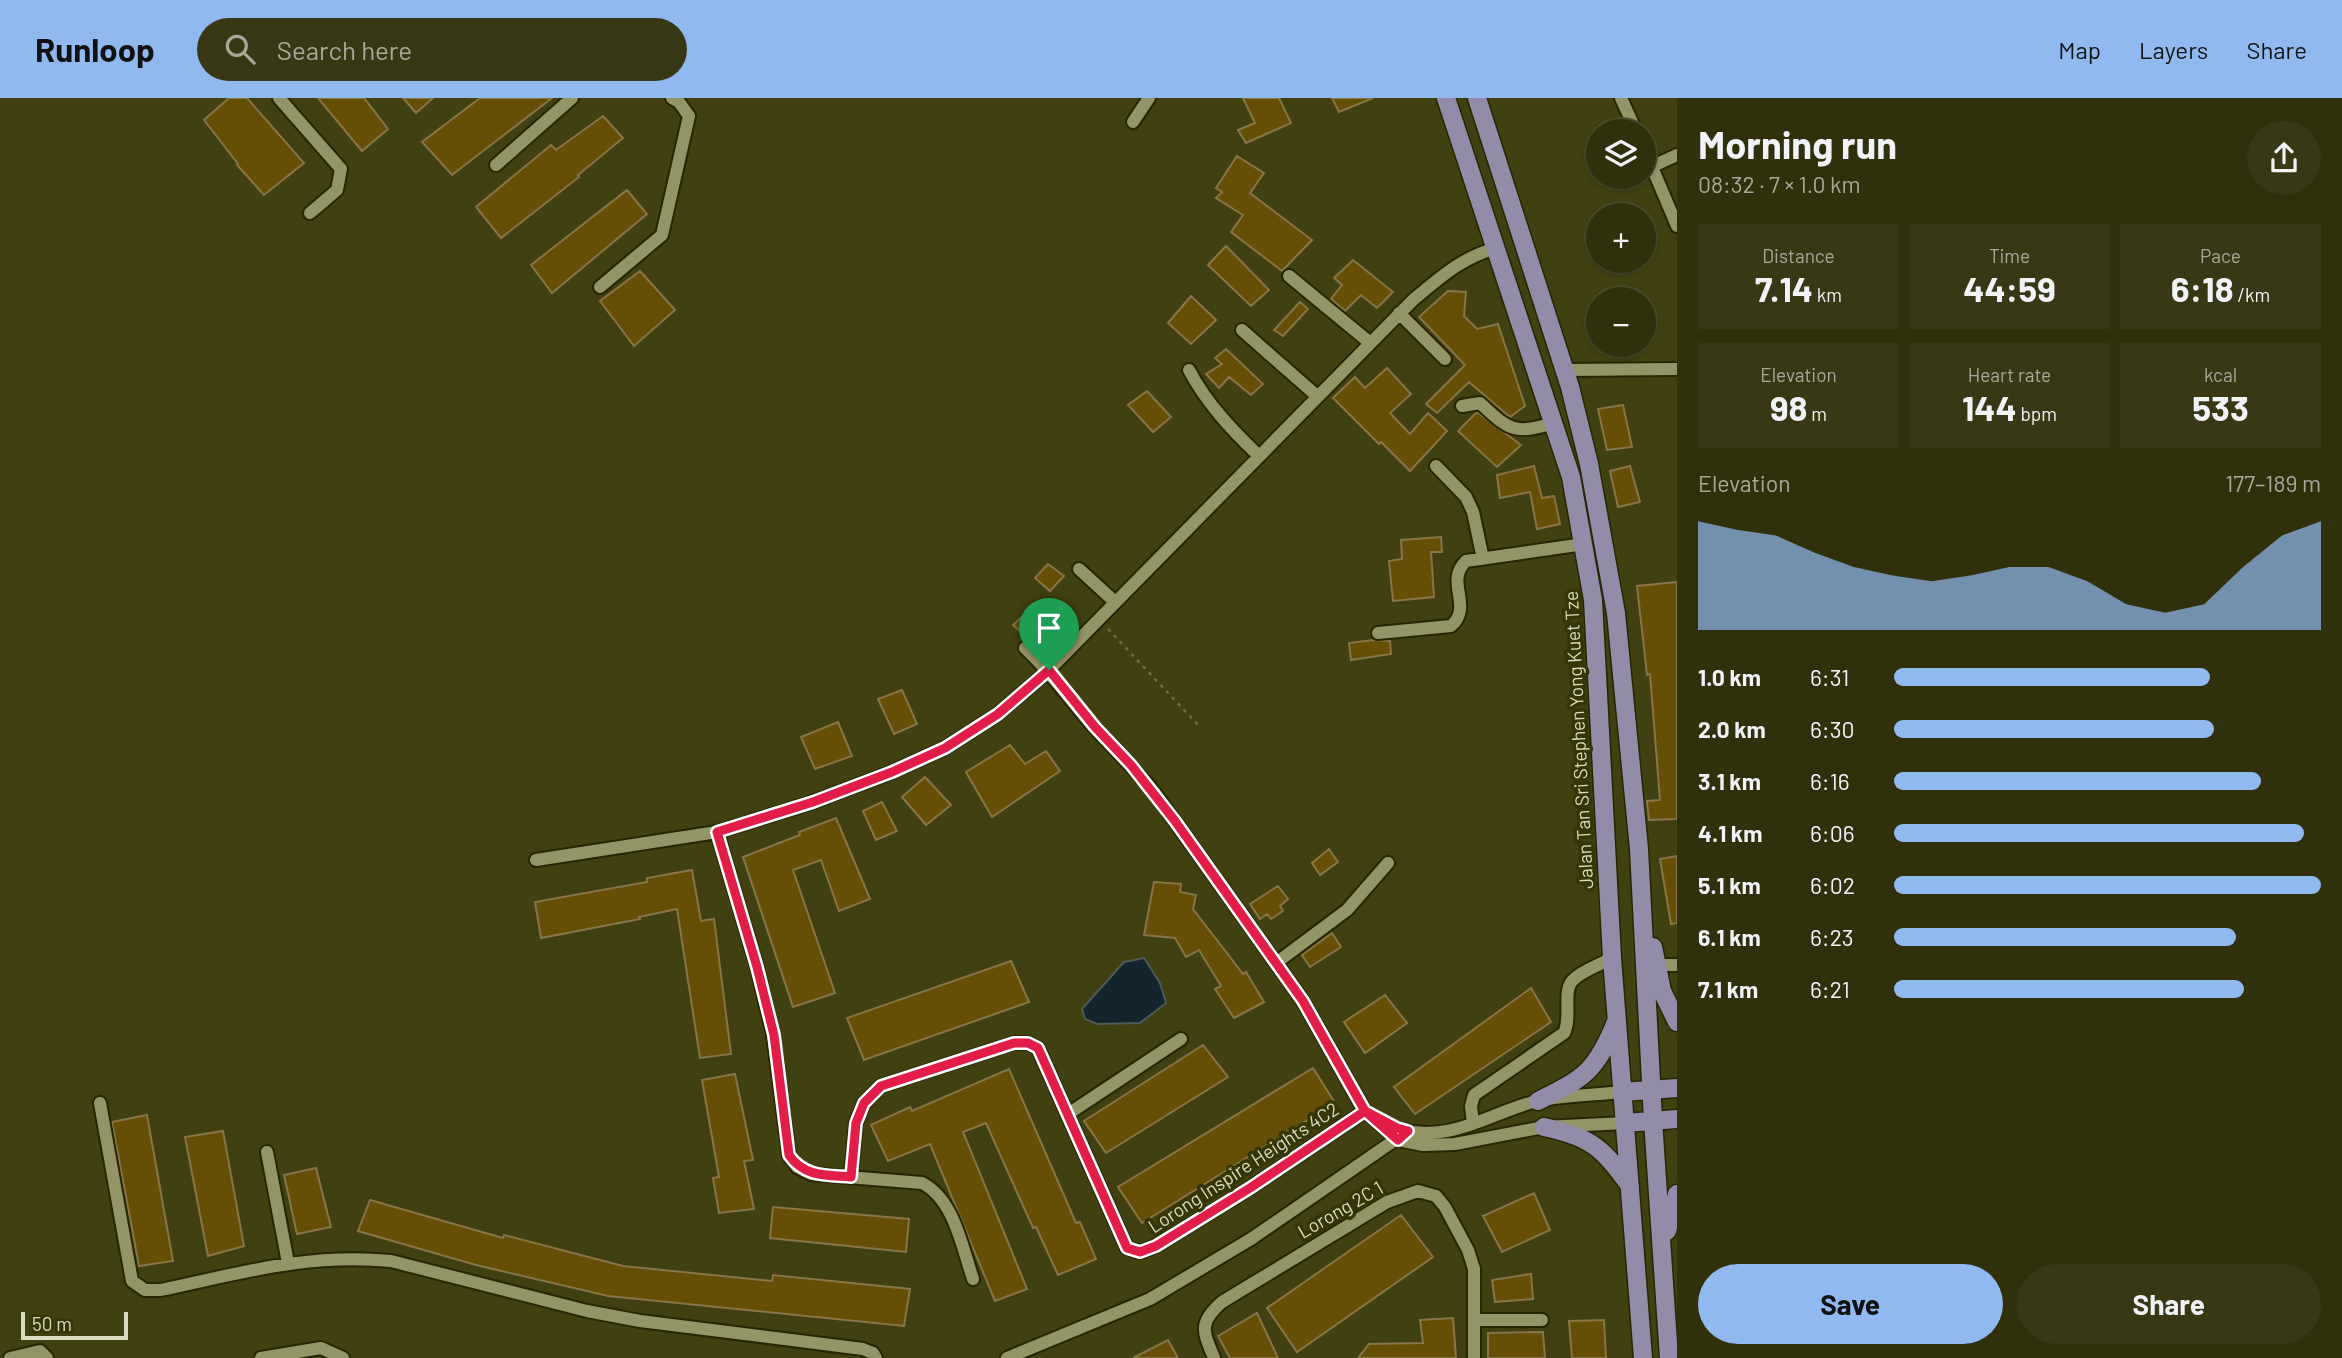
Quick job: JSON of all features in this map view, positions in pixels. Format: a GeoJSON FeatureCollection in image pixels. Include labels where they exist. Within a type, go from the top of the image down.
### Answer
{"type":"FeatureCollection","features":[{"type":"Feature","properties":{"kind":"main road","name":"Jalan Tan Sri Stephen Yong Kuet Tze"},"geometry":{"type":"LineString","coordinates":[[1446,98],[1571,477],[1593,600],[1612,958],[1643,1358]]}},
{"type":"Feature","properties":{"kind":"main road"},"geometry":{"type":"LineString","coordinates":[[1477,98],[1565,370],[1589,464],[1616,613],[1643,909],[1653,1120],[1672,1355]]}},
{"type":"Feature","properties":{"kind":"main road"},"geometry":{"type":"LineString","coordinates":[[1547,401],[1550,385],[1565,370]]}},
{"type":"Feature","properties":{"kind":"main road"},"geometry":{"type":"LineString","coordinates":[[1643,909],[1662,991],[1677,1022]]}},
{"type":"Feature","properties":{"kind":"main road"},"geometry":{"type":"LineString","coordinates":[[1538,1101],[1580,1079],[1597,1062],[1617,1019]]}},
{"type":"Feature","properties":{"kind":"main road"},"geometry":{"type":"LineString","coordinates":[[1623,1092],[1677,1088]]}},
{"type":"Feature","properties":{"kind":"main road"},"geometry":{"type":"LineString","coordinates":[[1625,1123],[1677,1119]]}},
{"type":"Feature","properties":{"kind":"main road"},"geometry":{"type":"LineString","coordinates":[[1544,1127],[1572,1133],[1593,1144],[1609,1157],[1630,1186]]}},
{"type":"Feature","properties":{"kind":"main road"},"geometry":{"type":"LineString","coordinates":[[1662,1252],[1677,1194]]}},
{"type":"Feature","properties":{"kind":"street"},"geometry":{"type":"LineString","coordinates":[[279,98],[341,169],[337,190],[310,214]]}},
{"type":"Feature","properties":{"kind":"street"},"geometry":{"type":"LineString","coordinates":[[496,165],[572,98]]}},
{"type":"Feature","properties":{"kind":"street"},"geometry":{"type":"LineString","coordinates":[[600,287],[663,234],[689,116],[679,102],[672,98]]}},
{"type":"Feature","properties":{"kind":"street"},"geometry":{"type":"LineString","coordinates":[[1133,122],[1149,98]]}},
{"type":"Feature","properties":{"kind":"street"},"geometry":{"type":"LineString","coordinates":[[1621,98],[1631,119]]}},
{"type":"Feature","properties":{"kind":"street"},"geometry":{"type":"LineString","coordinates":[[1656,165],[1677,155]]}},
{"type":"Feature","properties":{"kind":"street"},"geometry":{"type":"LineString","coordinates":[[1656,174],[1677,226]]}},
{"type":"Feature","properties":{"kind":"street"},"geometry":{"type":"LineString","coordinates":[[536,860],[717,832],[813,802],[892,772],[945,748],[998,714],[1049,670],[1399,313],[1460,262],[1496,248]]}},
{"type":"Feature","properties":{"kind":"street"},"geometry":{"type":"LineString","coordinates":[[1289,276],[1369,342]]}},
{"type":"Feature","properties":{"kind":"street"},"geometry":{"type":"LineString","coordinates":[[1399,313],[1445,359]]}},
{"type":"Feature","properties":{"kind":"street"},"geometry":{"type":"LineString","coordinates":[[1242,330],[1317,396]]}},
{"type":"Feature","properties":{"kind":"street"},"geometry":{"type":"LineString","coordinates":[[1565,370],[1677,369]]}},
{"type":"Feature","properties":{"kind":"street"},"geometry":{"type":"LineString","coordinates":[[1189,370],[1221,416],[1259,456]]}},
{"type":"Feature","properties":{"kind":"street"},"geometry":{"type":"LineString","coordinates":[[1462,406],[1480,403],[1513,430],[1539,428],[1554,423]]}},
{"type":"Feature","properties":{"kind":"street"},"geometry":{"type":"LineString","coordinates":[[1436,466],[1466,497],[1473,512],[1483,559]]}},
{"type":"Feature","properties":{"kind":"street"},"geometry":{"type":"LineString","coordinates":[[1378,633],[1451,626],[1458,620],[1461,611],[1457,577],[1460,567],[1466,561],[1584,544]]}},
{"type":"Feature","properties":{"kind":"street"},"geometry":{"type":"LineString","coordinates":[[1079,569],[1115,602]]}},
{"type":"Feature","properties":{"kind":"street"},"geometry":{"type":"LineString","coordinates":[[1025,648],[1049,670],[1095,727],[1154,792],[1303,1001],[1365,1111],[1397,1128],[1403,1136],[1423,1144],[1455,1144],[1544,1127],[1625,1123]]}},
{"type":"Feature","properties":{"kind":"street"},"geometry":{"type":"LineString","coordinates":[[717,832],[774,1035],[789,1155],[797,1167],[811,1174],[922,1183],[935,1189],[948,1210],[973,1279]]}},
{"type":"Feature","properties":{"kind":"street"},"geometry":{"type":"LineString","coordinates":[[1276,963],[1347,909],[1388,863]]}},
{"type":"Feature","properties":{"kind":"street"},"geometry":{"type":"LineString","coordinates":[[1473,1124],[1471,1106],[1474,1095],[1564,1033],[1569,1025],[1568,989],[1571,981],[1612,958]]}},
{"type":"Feature","properties":{"kind":"street"},"geometry":{"type":"LineString","coordinates":[[1658,965],[1677,965]]}},
{"type":"Feature","properties":{"kind":"street"},"geometry":{"type":"LineString","coordinates":[[851,1177],[856,1123],[864,1103],[881,1086],[1014,1043],[1028,1043],[1038,1048],[1068,1114],[1181,1039]]}},
{"type":"Feature","properties":{"kind":"street"},"geometry":{"type":"LineString","coordinates":[[1007,1358],[1150,1299],[1251,1239],[1403,1136],[1452,1132],[1538,1101],[1623,1092]]}},
{"type":"Feature","properties":{"kind":"street"},"geometry":{"type":"LineString","coordinates":[[100,1103],[132,1281],[145,1290],[161,1290],[288,1263],[331,1259],[391,1261],[587,1311],[640,1321],[863,1349],[873,1353],[876,1358]]}},
{"type":"Feature","properties":{"kind":"street","name":"Lorong Inspire Heights 4C2"},"geometry":{"type":"LineString","coordinates":[[1068,1114],[1127,1248],[1140,1252],[1156,1246],[1250,1188],[1365,1111]]}},
{"type":"Feature","properties":{"kind":"street"},"geometry":{"type":"LineString","coordinates":[[267,1152],[288,1263]]}},
{"type":"Feature","properties":{"kind":"street","name":"Lorong 2C 1"},"geometry":{"type":"LineString","coordinates":[[1214,1358],[1203,1331],[1208,1314],[1222,1302],[1387,1202],[1418,1191],[1436,1196],[1445,1207],[1468,1250],[1474,1269],[1474,1358]]}},
{"type":"Feature","properties":{"kind":"street"},"geometry":{"type":"LineString","coordinates":[[1474,1320],[1542,1320]]}},
{"type":"Feature","properties":{"kind":"street"},"geometry":{"type":"LineString","coordinates":[[261,1358],[321,1348],[343,1358]]}},
{"type":"Feature","properties":{"kind":"street"},"geometry":{"type":"LineString","coordinates":[[10,1358],[40,1351],[47,1358]]}},
{"type":"Feature","properties":{"kind":"path"},"geometry":{"type":"LineString","coordinates":[[1099,619],[1201,728]]}},
{"type":"Feature","properties":{"kind":"water"},"geometry":{"type":"Polygon","coordinates":[[[1144,958],[1160,983],[1166,1003],[1140,1023],[1097,1024],[1085,1019],[1082,1009],[1124,962],[1144,958]]]}},
{"type":"Feature","properties":{"kind":"building"},"geometry":{"type":"Polygon","coordinates":[[[229,98],[247,98],[304,163],[264,195],[237,165],[204,120],[229,98]]]}},
{"type":"Feature","properties":{"kind":"building"},"geometry":{"type":"Polygon","coordinates":[[[318,98],[364,98],[388,129],[362,151],[318,98]]]}},
{"type":"Feature","properties":{"kind":"building"},"geometry":{"type":"Polygon","coordinates":[[[403,98],[433,98],[416,113],[403,98]]]}},
{"type":"Feature","properties":{"kind":"building"},"geometry":{"type":"Polygon","coordinates":[[[480,98],[552,98],[452,175],[422,142],[480,98]]]}},
{"type":"Feature","properties":{"kind":"building"},"geometry":{"type":"Polygon","coordinates":[[[1243,98],[1279,98],[1291,123],[1246,143],[1238,130],[1255,123],[1243,98]]]}},
{"type":"Feature","properties":{"kind":"building"},"geometry":{"type":"Polygon","coordinates":[[[1332,98],[1373,98],[1339,112],[1332,98]]]}},
{"type":"Feature","properties":{"kind":"building"},"geometry":{"type":"Polygon","coordinates":[[[603,116],[623,138],[578,175],[579,177],[501,238],[476,207],[551,145],[556,150],[603,116]]]}},
{"type":"Feature","properties":{"kind":"building"},"geometry":{"type":"Polygon","coordinates":[[[1237,156],[1264,173],[1250,193],[1312,240],[1282,271],[1231,232],[1243,215],[1216,198],[1222,192],[1216,188],[1237,156]]]}},
{"type":"Feature","properties":{"kind":"building"},"geometry":{"type":"Polygon","coordinates":[[[627,190],[647,214],[552,293],[531,265],[627,190]]]}},
{"type":"Feature","properties":{"kind":"building"},"geometry":{"type":"Polygon","coordinates":[[[1226,246],[1269,290],[1251,306],[1208,265],[1226,246]]]}},
{"type":"Feature","properties":{"kind":"building"},"geometry":{"type":"Polygon","coordinates":[[[1353,260],[1393,292],[1377,308],[1361,295],[1345,311],[1331,299],[1342,285],[1334,278],[1353,260]]]}},
{"type":"Feature","properties":{"kind":"building"},"geometry":{"type":"Polygon","coordinates":[[[640,271],[675,310],[634,346],[600,301],[640,271]]]}},
{"type":"Feature","properties":{"kind":"building"},"geometry":{"type":"Polygon","coordinates":[[[1448,291],[1466,292],[1464,316],[1477,329],[1498,324],[1525,406],[1510,417],[1469,382],[1437,413],[1426,404],[1465,365],[1419,317],[1448,291]]]}},
{"type":"Feature","properties":{"kind":"building"},"geometry":{"type":"Polygon","coordinates":[[[1191,296],[1216,320],[1191,344],[1168,323],[1191,296]]]}},
{"type":"Feature","properties":{"kind":"building"},"geometry":{"type":"Polygon","coordinates":[[[1300,302],[1308,309],[1283,336],[1274,330],[1300,302]]]}},
{"type":"Feature","properties":{"kind":"building"},"geometry":{"type":"Polygon","coordinates":[[[1226,349],[1263,384],[1251,395],[1229,377],[1219,388],[1206,374],[1222,364],[1215,358],[1226,349]]]}},
{"type":"Feature","properties":{"kind":"building"},"geometry":{"type":"Polygon","coordinates":[[[1387,368],[1411,394],[1390,413],[1410,434],[1428,413],[1447,431],[1410,471],[1333,398],[1355,377],[1365,388],[1387,368]]]}},
{"type":"Feature","properties":{"kind":"building"},"geometry":{"type":"Polygon","coordinates":[[[1147,391],[1171,417],[1153,432],[1128,405],[1147,391]]]}},
{"type":"Feature","properties":{"kind":"building"},"geometry":{"type":"Polygon","coordinates":[[[1623,405],[1632,447],[1607,450],[1598,409],[1623,405]]]}},
{"type":"Feature","properties":{"kind":"building"},"geometry":{"type":"Polygon","coordinates":[[[1477,412],[1521,445],[1497,467],[1458,431],[1477,412]]]}},
{"type":"Feature","properties":{"kind":"building"},"geometry":{"type":"Polygon","coordinates":[[[1534,466],[1542,498],[1554,496],[1560,524],[1537,529],[1530,492],[1500,498],[1497,475],[1534,466]]]}},
{"type":"Feature","properties":{"kind":"building"},"geometry":{"type":"Polygon","coordinates":[[[1630,466],[1640,502],[1618,507],[1610,471],[1630,466]]]}},
{"type":"Feature","properties":{"kind":"building"},"geometry":{"type":"Polygon","coordinates":[[[1441,537],[1442,552],[1431,552],[1434,597],[1393,601],[1389,561],[1402,559],[1401,540],[1441,537]]]}},
{"type":"Feature","properties":{"kind":"building"},"geometry":{"type":"Polygon","coordinates":[[[1048,564],[1064,576],[1050,591],[1035,578],[1048,564]]]}},
{"type":"Feature","properties":{"kind":"building"},"geometry":{"type":"Polygon","coordinates":[[[1677,582],[1677,819],[1649,820],[1647,801],[1660,800],[1650,674],[1647,675],[1637,586],[1677,582]]]}},
{"type":"Feature","properties":{"kind":"building"},"geometry":{"type":"Polygon","coordinates":[[[1023,616],[1043,636],[1035,644],[1013,625],[1023,616]]]}},
{"type":"Feature","properties":{"kind":"building"},"geometry":{"type":"Polygon","coordinates":[[[1390,641],[1391,654],[1351,660],[1349,643],[1390,641]]]}},
{"type":"Feature","properties":{"kind":"building"},"geometry":{"type":"Polygon","coordinates":[[[902,690],[917,724],[894,734],[878,699],[902,690]]]}},
{"type":"Feature","properties":{"kind":"building"},"geometry":{"type":"Polygon","coordinates":[[[838,722],[852,756],[815,769],[801,737],[838,722]]]}},
{"type":"Feature","properties":{"kind":"building"},"geometry":{"type":"Polygon","coordinates":[[[1010,745],[1025,764],[1046,751],[1060,771],[992,817],[966,772],[1010,745]]]}},
{"type":"Feature","properties":{"kind":"building"},"geometry":{"type":"Polygon","coordinates":[[[925,777],[951,805],[926,825],[902,797],[925,777]]]}},
{"type":"Feature","properties":{"kind":"building"},"geometry":{"type":"Polygon","coordinates":[[[882,802],[897,831],[876,840],[863,811],[882,802]]]}},
{"type":"Feature","properties":{"kind":"building"},"geometry":{"type":"Polygon","coordinates":[[[836,818],[870,899],[839,911],[821,860],[793,870],[835,993],[793,1007],[743,857],[836,818]]]}},
{"type":"Feature","properties":{"kind":"building"},"geometry":{"type":"Polygon","coordinates":[[[1329,849],[1338,862],[1320,875],[1312,863],[1329,849]]]}},
{"type":"Feature","properties":{"kind":"building"},"geometry":{"type":"Polygon","coordinates":[[[1677,856],[1677,923],[1671,924],[1660,859],[1677,856]]]}},
{"type":"Feature","properties":{"kind":"building"},"geometry":{"type":"Polygon","coordinates":[[[692,870],[701,921],[714,919],[731,1054],[700,1058],[677,909],[541,938],[535,902],[647,882],[647,878],[692,870]]]}},
{"type":"Feature","properties":{"kind":"building"},"geometry":{"type":"Polygon","coordinates":[[[1154,882],[1181,884],[1180,892],[1196,895],[1193,909],[1243,974],[1246,972],[1264,1002],[1234,1018],[1215,989],[1221,986],[1199,950],[1186,957],[1175,938],[1144,935],[1154,882]]]}},
{"type":"Feature","properties":{"kind":"building"},"geometry":{"type":"Polygon","coordinates":[[[1278,886],[1288,899],[1280,906],[1283,911],[1271,919],[1267,914],[1260,919],[1250,904],[1278,886]]]}},
{"type":"Feature","properties":{"kind":"building"},"geometry":{"type":"Polygon","coordinates":[[[1332,933],[1341,947],[1310,967],[1302,955],[1332,933]]]}},
{"type":"Feature","properties":{"kind":"building"},"geometry":{"type":"Polygon","coordinates":[[[1011,961],[1029,1002],[864,1060],[847,1018],[1011,961]]]}},
{"type":"Feature","properties":{"kind":"building"},"geometry":{"type":"Polygon","coordinates":[[[1531,988],[1551,1022],[1415,1114],[1394,1087],[1531,988]]]}},
{"type":"Feature","properties":{"kind":"building"},"geometry":{"type":"Polygon","coordinates":[[[1385,995],[1407,1023],[1365,1053],[1344,1022],[1385,995]]]}},
{"type":"Feature","properties":{"kind":"building"},"geometry":{"type":"Polygon","coordinates":[[[1203,1045],[1228,1077],[1106,1153],[1084,1121],[1203,1045]]]}},
{"type":"Feature","properties":{"kind":"building"},"geometry":{"type":"Polygon","coordinates":[[[1313,1068],[1335,1103],[1142,1223],[1118,1187],[1313,1068]]]}},
{"type":"Feature","properties":{"kind":"building"},"geometry":{"type":"Polygon","coordinates":[[[1009,1069],[1076,1223],[1080,1222],[1096,1259],[1058,1275],[1036,1227],[1033,1228],[986,1123],[963,1132],[1027,1289],[995,1301],[930,1144],[888,1161],[871,1125],[910,1107],[912,1111],[1009,1069]]]}},
{"type":"Feature","properties":{"kind":"building"},"geometry":{"type":"Polygon","coordinates":[[[735,1074],[753,1160],[744,1161],[754,1209],[719,1213],[713,1178],[719,1177],[702,1080],[735,1074]]]}},
{"type":"Feature","properties":{"kind":"building"},"geometry":{"type":"Polygon","coordinates":[[[147,1115],[173,1261],[139,1266],[112,1122],[147,1115]]]}},
{"type":"Feature","properties":{"kind":"building"},"geometry":{"type":"Polygon","coordinates":[[[223,1131],[244,1246],[208,1256],[185,1137],[223,1131]]]}},
{"type":"Feature","properties":{"kind":"building"},"geometry":{"type":"Polygon","coordinates":[[[316,1168],[331,1227],[297,1234],[284,1175],[316,1168]]]}},
{"type":"Feature","properties":{"kind":"building"},"geometry":{"type":"Polygon","coordinates":[[[1534,1193],[1550,1230],[1502,1252],[1483,1216],[1534,1193]]]}},
{"type":"Feature","properties":{"kind":"building"},"geometry":{"type":"Polygon","coordinates":[[[370,1200],[503,1238],[504,1235],[623,1266],[772,1281],[773,1275],[910,1289],[904,1326],[608,1296],[476,1265],[358,1231],[370,1200]]]}},
{"type":"Feature","properties":{"kind":"building"},"geometry":{"type":"Polygon","coordinates":[[[773,1207],[909,1219],[906,1252],[770,1238],[773,1207]]]}},
{"type":"Feature","properties":{"kind":"building"},"geometry":{"type":"Polygon","coordinates":[[[1401,1215],[1433,1257],[1297,1352],[1267,1308],[1401,1215]]]}},
{"type":"Feature","properties":{"kind":"building"},"geometry":{"type":"Polygon","coordinates":[[[1531,1274],[1533,1299],[1495,1302],[1492,1280],[1531,1274]]]}},
{"type":"Feature","properties":{"kind":"building"},"geometry":{"type":"Polygon","coordinates":[[[1257,1313],[1278,1358],[1230,1358],[1218,1336],[1257,1313]]]}},
{"type":"Feature","properties":{"kind":"building"},"geometry":{"type":"Polygon","coordinates":[[[1453,1318],[1456,1358],[1358,1358],[1369,1344],[1423,1343],[1420,1320],[1453,1318]]]}},
{"type":"Feature","properties":{"kind":"building"},"geometry":{"type":"Polygon","coordinates":[[[1604,1320],[1606,1358],[1572,1358],[1569,1321],[1604,1320]]]}},
{"type":"Feature","properties":{"kind":"building"},"geometry":{"type":"Polygon","coordinates":[[[1543,1332],[1545,1358],[1488,1358],[1488,1333],[1543,1332]]]}},
{"type":"Feature","properties":{"kind":"building"},"geometry":{"type":"Polygon","coordinates":[[[1168,1340],[1178,1358],[1133,1358],[1168,1340]]]}},
{"type":"Feature","properties":{"kind":"route"},"geometry":{"type":"LineString","coordinates":[[1049,670],[998,714],[945,748],[892,772],[813,802],[717,832],[774,1035],[789,1155],[797,1167],[811,1174],[851,1177],[856,1123],[864,1103],[881,1086],[910,1074],[1014,1043],[1028,1043],[1038,1048],[1127,1248],[1140,1252],[1156,1246],[1250,1188],[1365,1111],[1408,1131],[1398,1140],[1365,1111],[1303,1001],[1175,821],[1154,792],[1070,698],[1049,670]]}}]}
